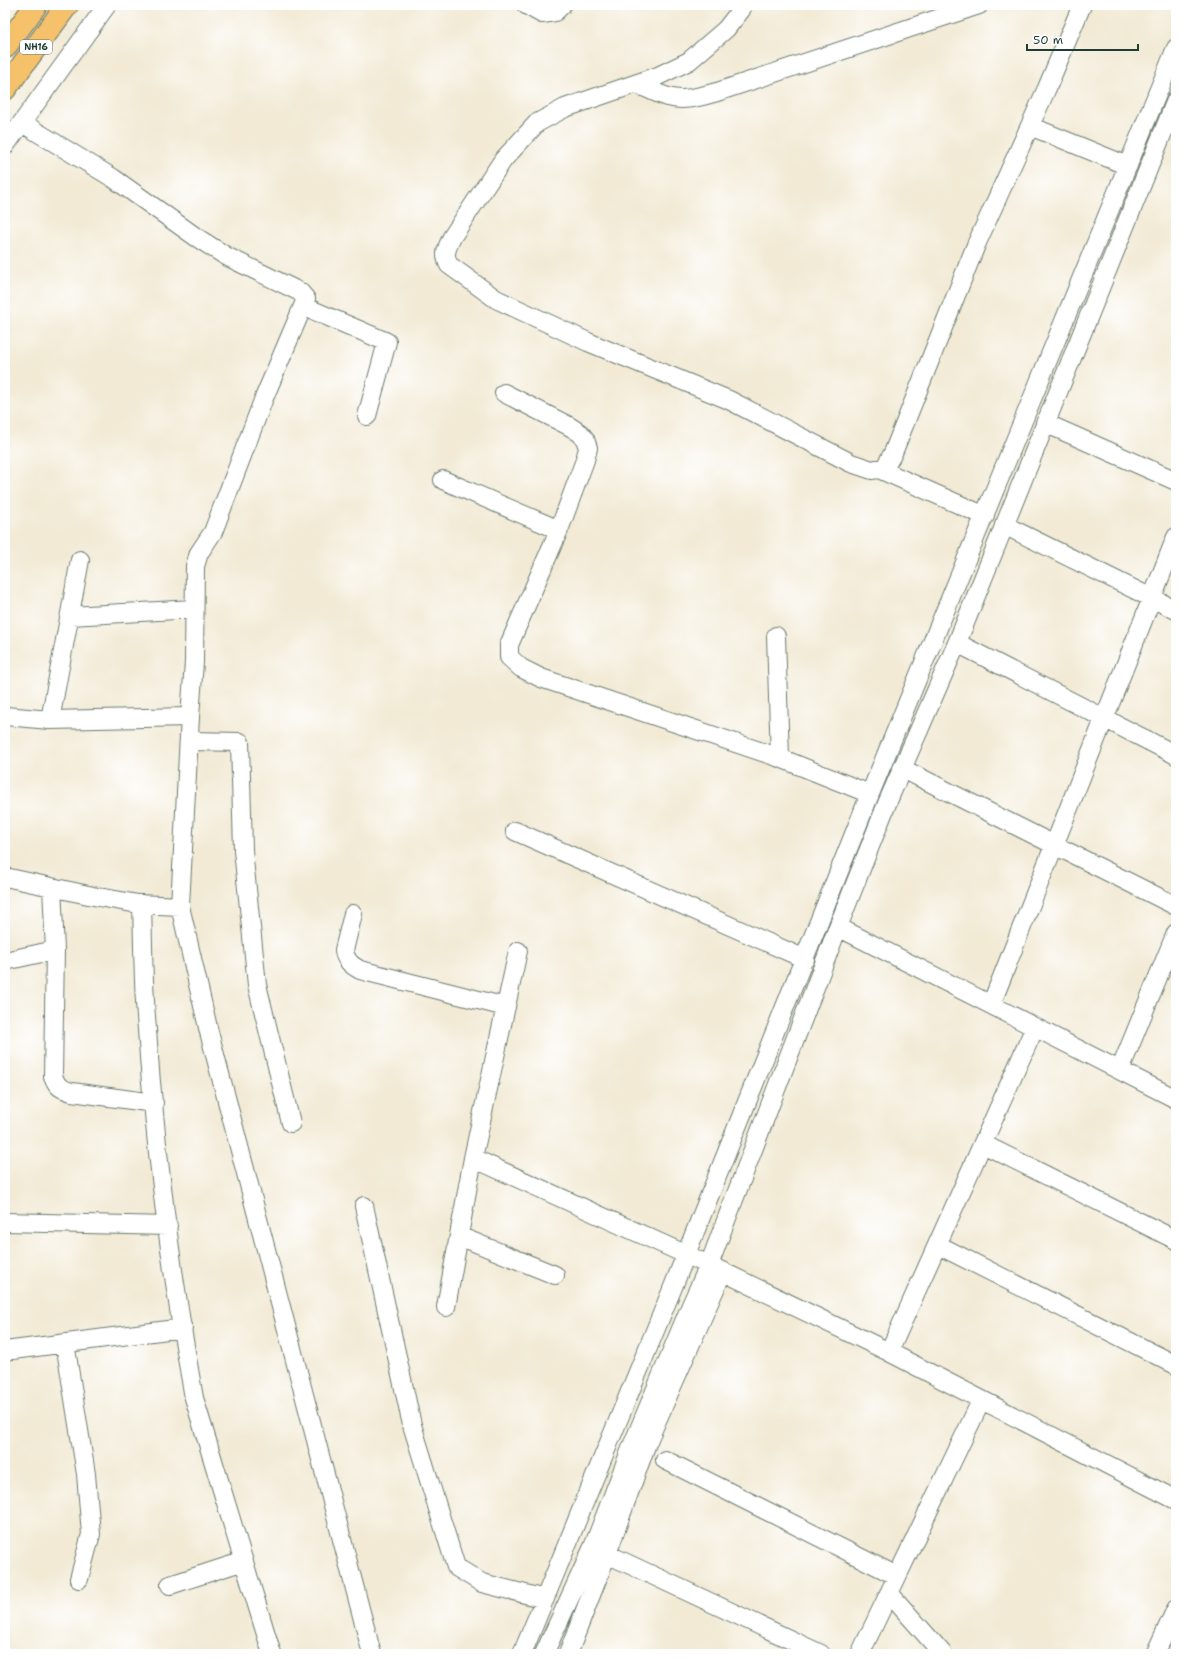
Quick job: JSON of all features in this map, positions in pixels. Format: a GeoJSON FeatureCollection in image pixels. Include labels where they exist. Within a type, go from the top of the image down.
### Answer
{"type":"FeatureCollection","features":[{"type":"Feature","properties":{"kind":"highway","name":"NH16"},"geometry":{"type":"LineString","coordinates":[[5,47],[36,5]]}},
{"type":"Feature","properties":{"kind":"highway","name":"NH16"},"geometry":{"type":"LineString","coordinates":[[5,89],[67,5]]}},
{"type":"Feature","properties":{"kind":"street"},"geometry":{"type":"LineString","coordinates":[[5,146],[107,5]]}},
{"type":"Feature","properties":{"kind":"street"},"geometry":{"type":"LineString","coordinates":[[526,5],[542,14],[555,12],[562,5]]}},
{"type":"Feature","properties":{"kind":"street"},"geometry":{"type":"LineString","coordinates":[[743,5],[741,10],[726,29],[689,61],[658,76],[565,108],[537,123],[503,160],[462,221],[446,250],[445,258],[449,265],[496,299],[588,342],[729,400],[851,463],[872,470],[885,466],[893,452],[976,246],[1082,5]]}},
{"type":"Feature","properties":{"kind":"street"},"geometry":{"type":"LineString","coordinates":[[636,84],[668,98],[692,98],[725,90],[979,5]]}},
{"type":"Feature","properties":{"kind":"street"},"geometry":{"type":"LineString","coordinates":[[522,1654],[686,1255],[870,794],[1176,48]]}},
{"type":"Feature","properties":{"kind":"street"},"geometry":{"type":"LineString","coordinates":[[568,1654],[607,1554],[647,1443],[716,1268],[838,927],[957,643],[1176,100]]}},
{"type":"Feature","properties":{"kind":"street"},"geometry":{"type":"LineString","coordinates":[[22,122],[113,178],[196,237],[226,256],[300,292],[306,299],[264,398],[213,532],[199,553],[195,566],[194,662],[180,906],[209,1032],[372,1654]]}},
{"type":"Feature","properties":{"kind":"street"},"geometry":{"type":"LineString","coordinates":[[1030,126],[1128,166]]}},
{"type":"Feature","properties":{"kind":"street"},"geometry":{"type":"LineString","coordinates":[[303,306],[386,342],[368,416]]}},
{"type":"Feature","properties":{"kind":"street"},"geometry":{"type":"LineString","coordinates":[[504,393],[580,433],[585,439],[588,448],[560,530],[509,645],[509,657],[521,668],[541,678],[780,758],[870,794]]}},
{"type":"Feature","properties":{"kind":"street"},"geometry":{"type":"LineString","coordinates":[[1046,423],[1176,481]]}},
{"type":"Feature","properties":{"kind":"street"},"geometry":{"type":"LineString","coordinates":[[879,469],[985,516]]}},
{"type":"Feature","properties":{"kind":"street"},"geometry":{"type":"LineString","coordinates":[[443,480],[560,530]]}},
{"type":"Feature","properties":{"kind":"street"},"geometry":{"type":"LineString","coordinates":[[1004,525],[1176,610]]}},
{"type":"Feature","properties":{"kind":"street"},"geometry":{"type":"LineString","coordinates":[[991,1005],[1176,537]]}},
{"type":"Feature","properties":{"kind":"street"},"geometry":{"type":"LineString","coordinates":[[50,720],[80,560]]}},
{"type":"Feature","properties":{"kind":"street"},"geometry":{"type":"LineString","coordinates":[[70,616],[194,609]]}},
{"type":"Feature","properties":{"kind":"street"},"geometry":{"type":"LineString","coordinates":[[776,636],[780,758]]}},
{"type":"Feature","properties":{"kind":"street"},"geometry":{"type":"LineString","coordinates":[[957,643],[1176,754]]}},
{"type":"Feature","properties":{"kind":"street"},"geometry":{"type":"LineString","coordinates":[[5,716],[50,720],[190,717]]}},
{"type":"Feature","properties":{"kind":"street"},"geometry":{"type":"LineString","coordinates":[[189,741],[240,742],[243,850],[257,985],[291,1123]]}},
{"type":"Feature","properties":{"kind":"street"},"geometry":{"type":"LineString","coordinates":[[903,769],[1176,906]]}},
{"type":"Feature","properties":{"kind":"street"},"geometry":{"type":"LineString","coordinates":[[515,831],[805,959]]}},
{"type":"Feature","properties":{"kind":"street"},"geometry":{"type":"LineString","coordinates":[[5,877],[92,896],[142,904],[180,906]]}},
{"type":"Feature","properties":{"kind":"street"},"geometry":{"type":"LineString","coordinates":[[52,887],[55,950],[53,1076],[56,1084],[61,1089],[72,1092],[154,1103]]}},
{"type":"Feature","properties":{"kind":"street"},"geometry":{"type":"LineString","coordinates":[[142,904],[145,1000],[154,1103],[168,1226],[194,1398],[272,1654]]}},
{"type":"Feature","properties":{"kind":"street"},"geometry":{"type":"LineString","coordinates":[[352,914],[344,955],[347,961],[356,968],[506,1007]]}},
{"type":"Feature","properties":{"kind":"street"},"geometry":{"type":"LineString","coordinates":[[838,927],[1176,1099]]}},
{"type":"Feature","properties":{"kind":"street"},"geometry":{"type":"LineString","coordinates":[[1120,1070],[1176,932]]}},
{"type":"Feature","properties":{"kind":"street"},"geometry":{"type":"LineString","coordinates":[[5,961],[55,950]]}},
{"type":"Feature","properties":{"kind":"street"},"geometry":{"type":"LineString","coordinates":[[446,1307],[473,1158],[518,951]]}},
{"type":"Feature","properties":{"kind":"street"},"geometry":{"type":"LineString","coordinates":[[889,1352],[1035,1027]]}},
{"type":"Feature","properties":{"kind":"street"},"geometry":{"type":"LineString","coordinates":[[983,1144],[1176,1240]]}},
{"type":"Feature","properties":{"kind":"street"},"geometry":{"type":"LineString","coordinates":[[473,1158],[716,1268],[889,1352],[1176,1500]]}},
{"type":"Feature","properties":{"kind":"street"},"geometry":{"type":"LineString","coordinates":[[364,1206],[412,1425],[456,1567],[482,1583],[545,1599]]}},
{"type":"Feature","properties":{"kind":"street"},"geometry":{"type":"LineString","coordinates":[[5,1222],[168,1226]]}},
{"type":"Feature","properties":{"kind":"street"},"geometry":{"type":"LineString","coordinates":[[459,1236],[555,1275]]}},
{"type":"Feature","properties":{"kind":"street"},"geometry":{"type":"LineString","coordinates":[[938,1245],[1176,1365]]}},
{"type":"Feature","properties":{"kind":"street"},"geometry":{"type":"LineString","coordinates":[[544,1654],[593,1547],[632,1446],[688,1312],[716,1268]]}},
{"type":"Feature","properties":{"kind":"street"},"geometry":{"type":"LineString","coordinates":[[5,1351],[183,1328]]}},
{"type":"Feature","properties":{"kind":"street"},"geometry":{"type":"LineString","coordinates":[[65,1343],[86,1474],[91,1534],[79,1579]]}},
{"type":"Feature","properties":{"kind":"street"},"geometry":{"type":"LineString","coordinates":[[860,1654],[981,1400]]}},
{"type":"Feature","properties":{"kind":"street"},"geometry":{"type":"LineString","coordinates":[[665,1460],[897,1576]]}},
{"type":"Feature","properties":{"kind":"street"},"geometry":{"type":"LineString","coordinates":[[607,1554],[821,1654]]}},
{"type":"Feature","properties":{"kind":"street"},"geometry":{"type":"LineString","coordinates":[[170,1585],[244,1561]]}},
{"type":"Feature","properties":{"kind":"street"},"geometry":{"type":"LineString","coordinates":[[889,1593],[943,1654]]}},
{"type":"Feature","properties":{"kind":"street"},"geometry":{"type":"LineString","coordinates":[[1155,1654],[1176,1609]]}}]}
